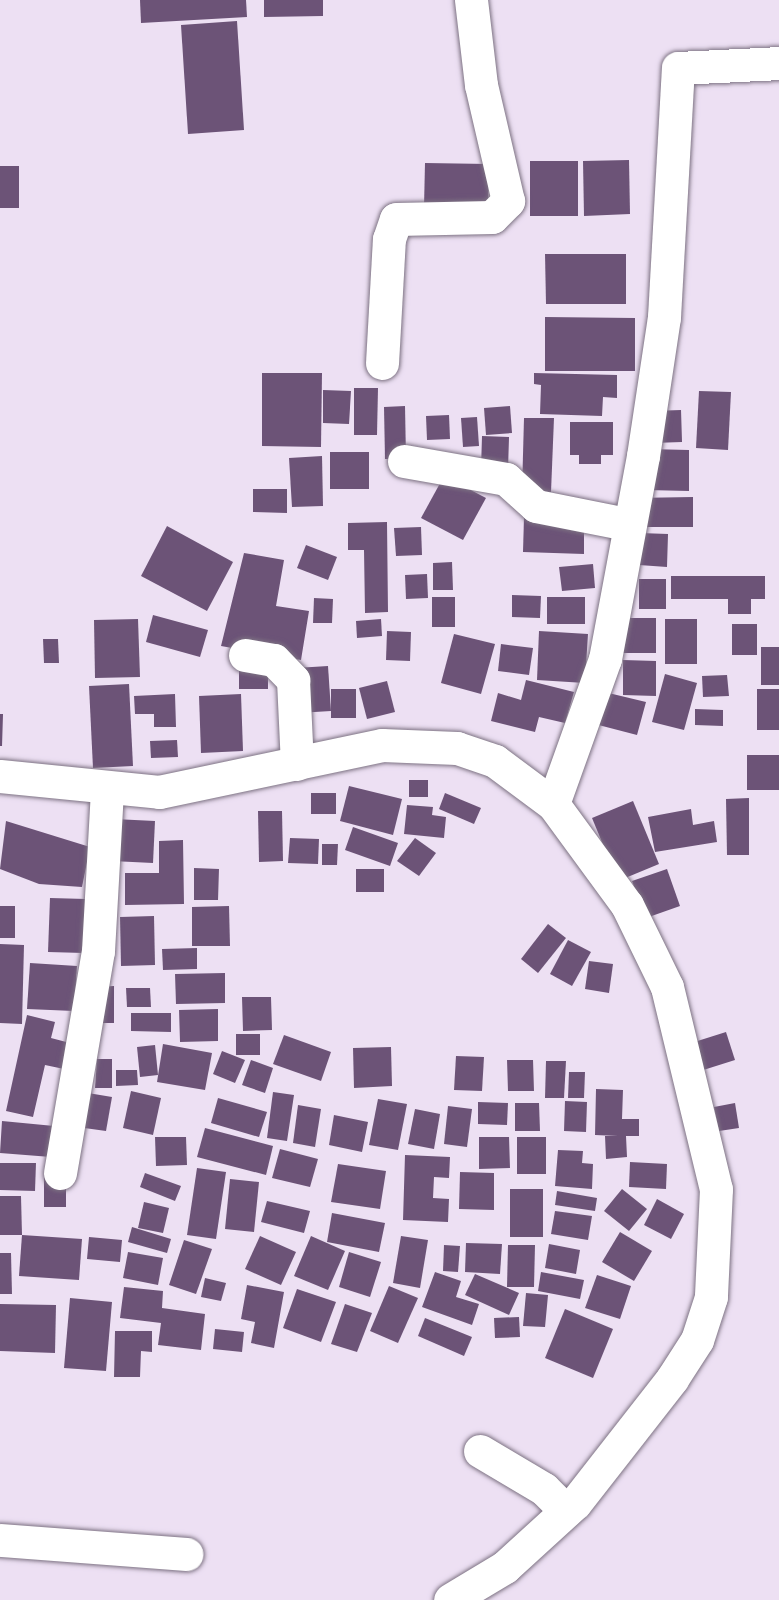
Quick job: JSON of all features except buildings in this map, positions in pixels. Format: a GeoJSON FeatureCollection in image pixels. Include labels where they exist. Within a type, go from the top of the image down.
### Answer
{"type":"FeatureCollection","features":[{"type":"Feature","properties":{"kind":"street"},"geometry":{"type":"LineString","coordinates":[[382,363],[389,239],[396,219],[492,217],[508,201],[481,85],[471,0]]}},
{"type":"Feature","properties":{"kind":"street"},"geometry":{"type":"LineString","coordinates":[[553,804],[605,659],[664,317],[678,68],[779,63]]}},
{"type":"Feature","properties":{"kind":"street"},"geometry":{"type":"LineString","coordinates":[[404,461],[506,479],[531,504],[627,524]]}},
{"type":"Feature","properties":{"kind":"street"},"geometry":{"type":"LineString","coordinates":[[245,655],[274,660],[293,680],[297,764]]}},
{"type":"Feature","properties":{"kind":"street"},"geometry":{"type":"LineString","coordinates":[[0,776],[107,807],[159,792],[382,745],[457,748],[495,761],[553,804],[627,905],[667,987],[717,1189],[718,1227],[711,1297],[697,1340],[556,1501],[505,1567],[450,1600]]}},
{"type":"Feature","properties":{"kind":"street"},"geometry":{"type":"LineString","coordinates":[[60,1173],[98,951],[107,807]]}},
{"type":"Feature","properties":{"kind":"street"},"geometry":{"type":"LineString","coordinates":[[480,1451],[556,1501]]}},
{"type":"Feature","properties":{"kind":"street"},"geometry":{"type":"LineString","coordinates":[[0,1540],[186,1554]]}}]}
